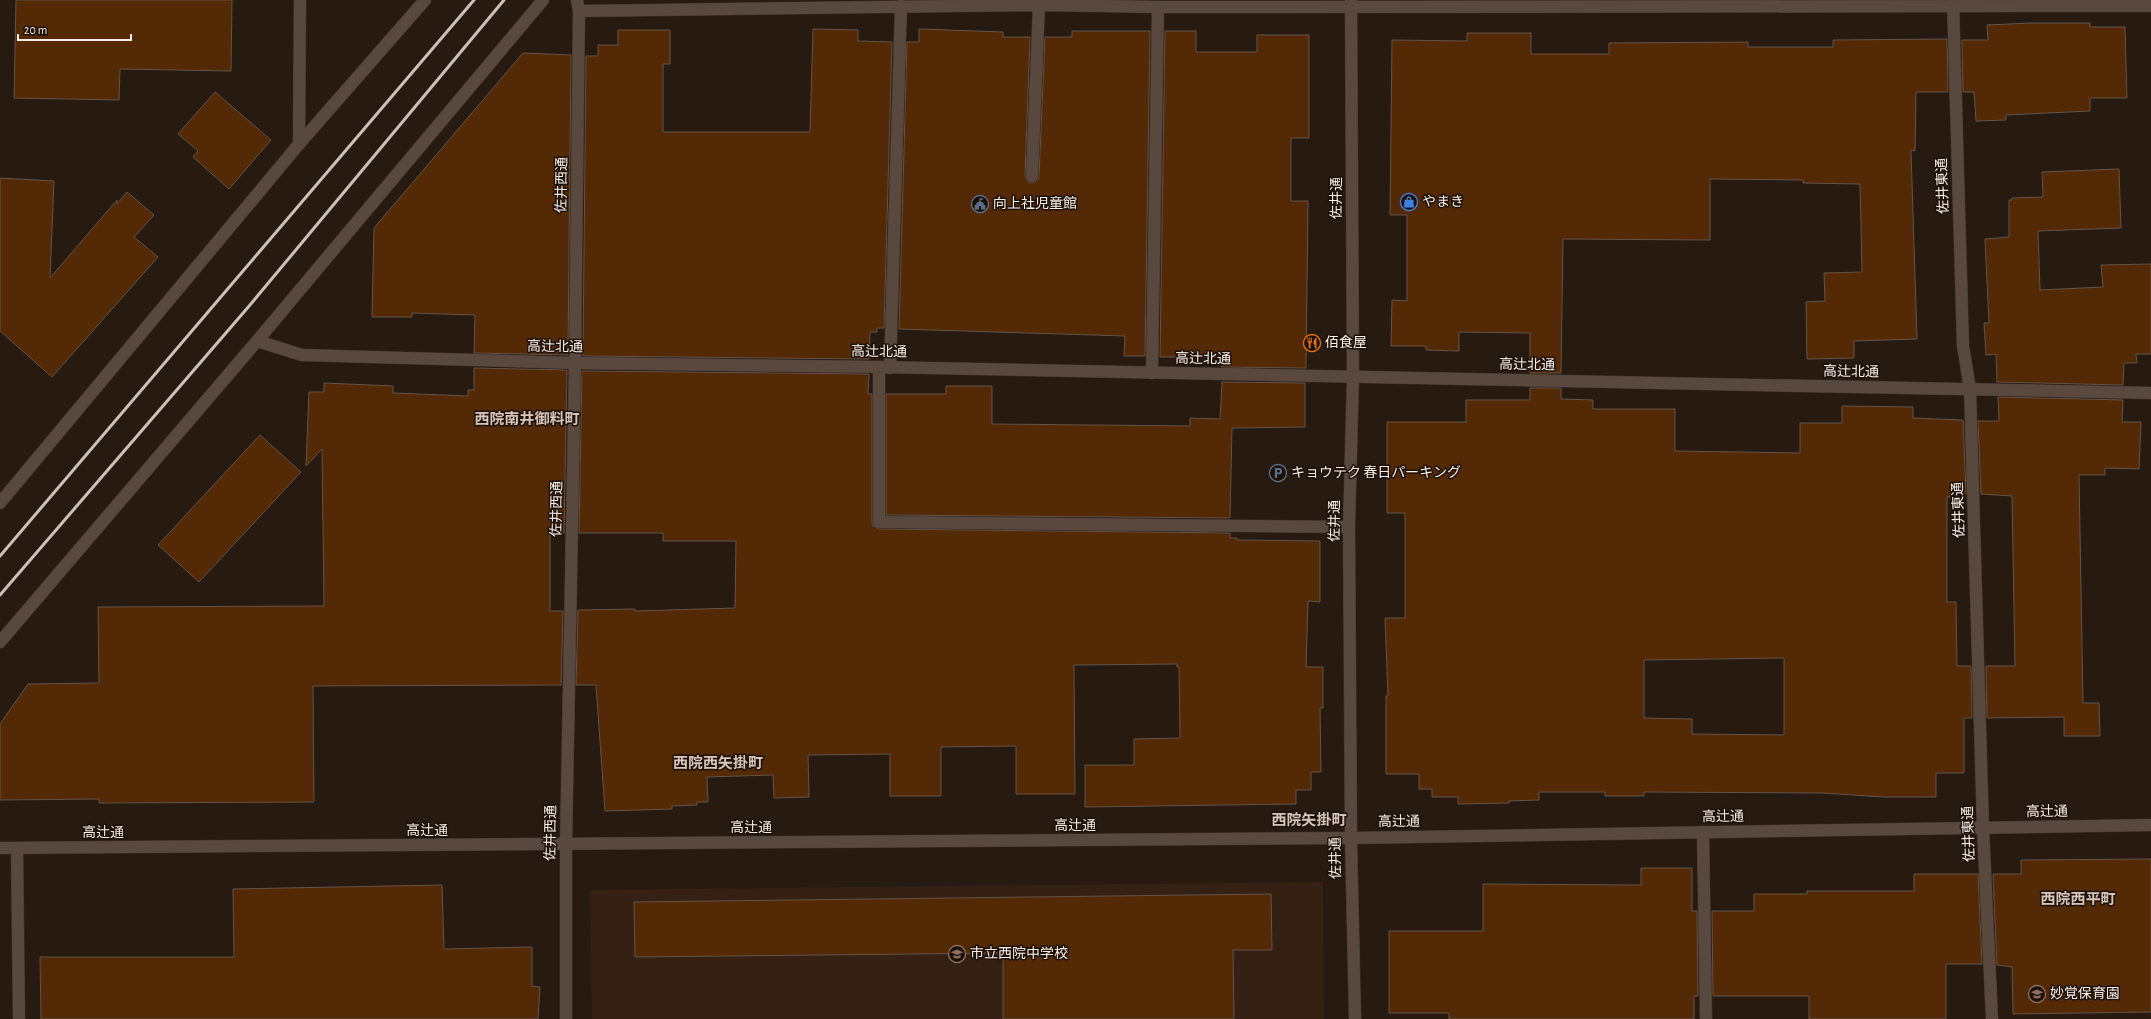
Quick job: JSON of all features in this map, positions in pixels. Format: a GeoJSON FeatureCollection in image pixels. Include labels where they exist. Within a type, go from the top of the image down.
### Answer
{"type":"FeatureCollection","features":[{"type":"Feature","properties":{"kind":"street"},"geometry":{"type":"LineString","coordinates":[[299,144],[300,0]]}},
{"type":"Feature","properties":{"kind":"street"},"geometry":{"type":"LineString","coordinates":[[0,503],[299,144],[425,0]]}},
{"type":"Feature","properties":{"kind":"street"},"geometry":{"type":"LineString","coordinates":[[0,642],[257,341],[544,0]]}},
{"type":"Feature","properties":{"kind":"street"},"geometry":{"type":"LineString","coordinates":[[578,5],[1040,5],[1158,7],[1351,3],[1953,3],[2151,6]]}},
{"type":"Feature","properties":{"kind":"street","name":"佐井通"},"geometry":{"type":"LineString","coordinates":[[1351,3],[1353,376],[1349,527],[1351,838],[1355,1019]]}},
{"type":"Feature","properties":{"kind":"street","name":"佐井東通"},"geometry":{"type":"LineString","coordinates":[[1953,3],[1963,346],[1970,389],[1983,828],[1992,1019]]}},
{"type":"Feature","properties":{"kind":"street","name":"佐井西通"},"geometry":{"type":"LineString","coordinates":[[566,1019],[566,845],[575,363],[578,5]]}},
{"type":"Feature","properties":{"kind":"street"},"geometry":{"type":"LineString","coordinates":[[1032,176],[1040,5]]}},
{"type":"Feature","properties":{"kind":"street"},"geometry":{"type":"LineString","coordinates":[[901,6],[879,522],[1349,527]]}},
{"type":"Feature","properties":{"kind":"street"},"geometry":{"type":"LineString","coordinates":[[1152,373],[1158,7]]}},
{"type":"Feature","properties":{"kind":"street","name":"高辻北通"},"geometry":{"type":"LineString","coordinates":[[257,341],[302,355],[575,363],[885,367],[2151,393]]}},
{"type":"Feature","properties":{"kind":"street","name":"高辻通"},"geometry":{"type":"LineString","coordinates":[[0,848],[1351,838],[2151,825]]}},
{"type":"Feature","properties":{"kind":"street"},"geometry":{"type":"LineString","coordinates":[[1703,832],[1706,1019]]}},
{"type":"Feature","properties":{"kind":"street"},"geometry":{"type":"LineString","coordinates":[[17,848],[18,1019]]}},
{"type":"Feature","properties":{"kind":"shaded area","name":"市立西院中学校"},"geometry":{"type":"Polygon","coordinates":[[[1323,882],[1324,1019],[592,1019],[590,890],[1323,882]]]}},
{"type":"Feature","properties":{"kind":"building"},"geometry":{"type":"Polygon","coordinates":[[[16,0],[232,0],[231,71],[120,69],[119,100],[14,98],[16,0]]]}},
{"type":"Feature","properties":{"kind":"building"},"geometry":{"type":"Polygon","coordinates":[[[2090,23],[2090,27],[2125,27],[2127,98],[2090,98],[2090,111],[2006,115],[2006,120],[1976,121],[1974,92],[1963,92],[1962,40],[1988,40],[1987,25],[2090,23]]]}},
{"type":"Feature","properties":{"kind":"building"},"geometry":{"type":"Polygon","coordinates":[[[813,29],[858,30],[858,41],[892,42],[884,328],[877,328],[877,332],[870,332],[869,359],[583,356],[586,56],[598,56],[598,45],[618,45],[618,30],[670,30],[670,64],[663,64],[663,132],[810,132],[813,29]]]}},
{"type":"Feature","properties":{"kind":"building"},"geometry":{"type":"Polygon","coordinates":[[[919,29],[1003,32],[1003,37],[1030,37],[1025,176],[1028,182],[1032,183],[1038,180],[1039,176],[1045,37],[1072,37],[1072,31],[1150,31],[1145,356],[1124,356],[1125,336],[899,329],[907,42],[919,42],[919,29]]]}},
{"type":"Feature","properties":{"kind":"building"},"geometry":{"type":"Polygon","coordinates":[[[1165,31],[1196,31],[1196,52],[1257,52],[1257,35],[1309,35],[1309,138],[1291,138],[1291,201],[1308,201],[1306,368],[1222,367],[1222,357],[1160,357],[1165,31]]]}},
{"type":"Feature","properties":{"kind":"building"},"geometry":{"type":"Polygon","coordinates":[[[1467,33],[1531,33],[1531,54],[1609,54],[1609,43],[1748,42],[1748,47],[1833,47],[1833,40],[1947,39],[1948,92],[1916,92],[1915,151],[1911,150],[1917,339],[1854,341],[1854,358],[1807,359],[1806,302],[1825,301],[1824,273],[1862,272],[1860,184],[1803,183],[1803,180],[1710,179],[1710,240],[1563,239],[1561,373],[1530,373],[1530,333],[1459,332],[1459,351],[1426,350],[1426,346],[1391,346],[1392,300],[1407,301],[1407,215],[1390,215],[1392,40],[1467,41],[1467,33]]]}},
{"type":"Feature","properties":{"kind":"building"},"geometry":{"type":"Polygon","coordinates":[[[523,53],[571,55],[568,355],[474,353],[475,315],[412,313],[412,317],[372,317],[374,228],[523,53]]]}},
{"type":"Feature","properties":{"kind":"building"},"geometry":{"type":"Polygon","coordinates":[[[215,92],[271,140],[229,189],[193,157],[198,151],[178,134],[215,92]]]}},
{"type":"Feature","properties":{"kind":"building"},"geometry":{"type":"Polygon","coordinates":[[[2119,169],[2121,228],[2038,231],[2040,290],[2103,287],[2101,265],[2151,264],[2151,354],[2136,354],[2137,363],[2124,363],[2123,385],[1997,382],[1996,354],[1986,355],[1984,323],[1989,323],[1985,239],[2009,237],[2009,200],[2012,200],[2012,198],[2043,197],[2042,172],[2119,169]]]}},
{"type":"Feature","properties":{"kind":"building"},"geometry":{"type":"Polygon","coordinates":[[[0,178],[54,181],[50,278],[117,200],[117,204],[127,192],[154,215],[134,237],[158,257],[52,377],[0,331],[0,178]]]}},
{"type":"Feature","properties":{"kind":"building"},"geometry":{"type":"Polygon","coordinates":[[[474,368],[567,370],[564,533],[550,533],[550,611],[563,611],[561,685],[313,686],[314,802],[99,803],[99,799],[0,800],[0,724],[28,684],[99,683],[98,607],[324,606],[322,449],[306,466],[309,392],[324,392],[324,383],[393,386],[393,393],[468,396],[468,390],[474,390],[474,368]]]}},
{"type":"Feature","properties":{"kind":"building"},"geometry":{"type":"Polygon","coordinates":[[[582,371],[869,374],[868,394],[872,394],[872,522],[873,526],[879,529],[1230,533],[1230,538],[1237,538],[1237,540],[1320,541],[1320,602],[1308,601],[1306,667],[1323,667],[1323,708],[1320,708],[1321,772],[1311,772],[1311,790],[1296,790],[1296,804],[1085,807],[1085,765],[1134,765],[1134,739],[1180,738],[1179,667],[1177,667],[1177,664],[1074,665],[1075,794],[1016,794],[1016,746],[941,747],[941,796],[890,796],[890,754],[808,755],[809,797],[774,798],[773,775],[707,777],[708,802],[697,802],[697,805],[672,806],[672,809],[605,811],[596,685],[576,685],[578,610],[635,609],[635,611],[735,608],[736,541],[663,541],[663,533],[579,533],[582,371]]]}},
{"type":"Feature","properties":{"kind":"building"},"geometry":{"type":"Polygon","coordinates":[[[1222,382],[1305,383],[1305,427],[1232,428],[1230,518],[886,515],[886,394],[946,394],[946,386],[992,386],[992,424],[1190,426],[1190,418],[1220,419],[1222,382]]]}},
{"type":"Feature","properties":{"kind":"building"},"geometry":{"type":"Polygon","coordinates":[[[1530,388],[1561,388],[1561,399],[1593,400],[1593,409],[1675,409],[1675,451],[1800,453],[1800,423],[1842,423],[1842,406],[1913,407],[1913,418],[1963,420],[1966,494],[1950,493],[1950,497],[1947,497],[1947,602],[1956,602],[1957,666],[1971,666],[1972,718],[1964,718],[1964,773],[1936,773],[1936,797],[1883,797],[1822,793],[1644,792],[1644,796],[1605,796],[1605,792],[1539,792],[1539,800],[1509,801],[1509,803],[1458,804],[1458,797],[1432,797],[1432,789],[1419,789],[1419,774],[1386,774],[1386,696],[1388,696],[1385,618],[1405,618],[1405,513],[1387,513],[1387,422],[1466,422],[1466,400],[1530,400],[1530,388]],[[1784,658],[1644,660],[1644,718],[1692,719],[1692,734],[1784,735],[1784,658]]]}},
{"type":"Feature","properties":{"kind":"building"},"geometry":{"type":"Polygon","coordinates":[[[1998,397],[2123,400],[2122,422],[2141,422],[2139,469],[2105,468],[2105,475],[2079,475],[2083,703],[2099,703],[2100,736],[2064,736],[2064,717],[1987,718],[1986,666],[2015,666],[2012,496],[1981,494],[1978,421],[1999,421],[1998,397]]]}},
{"type":"Feature","properties":{"kind":"building"},"geometry":{"type":"Polygon","coordinates":[[[260,435],[301,472],[199,582],[158,545],[260,435]]]}},
{"type":"Feature","properties":{"kind":"building"},"geometry":{"type":"Polygon","coordinates":[[[2151,859],[2151,1012],[2013,1014],[2012,967],[1997,965],[1993,874],[2021,874],[2021,860],[2151,859]]]}},
{"type":"Feature","properties":{"kind":"building"},"geometry":{"type":"Polygon","coordinates":[[[1641,868],[1692,868],[1692,911],[1697,911],[1698,996],[1694,996],[1694,1019],[1449,1019],[1449,1013],[1389,1013],[1389,931],[1483,931],[1483,884],[1641,885],[1641,868]]]}},
{"type":"Feature","properties":{"kind":"building"},"geometry":{"type":"Polygon","coordinates":[[[1914,874],[1978,874],[1982,964],[1946,964],[1946,1019],[1809,1019],[1809,996],[1713,996],[1712,911],[1754,911],[1754,894],[1807,894],[1807,891],[1914,891],[1914,874]]]}},
{"type":"Feature","properties":{"kind":"building"},"geometry":{"type":"Polygon","coordinates":[[[442,885],[444,949],[532,947],[532,986],[540,987],[538,1019],[41,1019],[40,957],[234,957],[233,889],[442,885]]]}},
{"type":"Feature","properties":{"kind":"building"},"geometry":{"type":"Polygon","coordinates":[[[1271,894],[1272,950],[1233,950],[1234,1019],[1003,1019],[1003,953],[635,957],[634,902],[1271,894]]]}},
{"type":"Feature","properties":{"kind":"railway"},"geometry":{"type":"LineString","coordinates":[[0,556],[474,0]]}},
{"type":"Feature","properties":{"kind":"railway"},"geometry":{"type":"LineString","coordinates":[[0,595],[250,305],[504,0]]}},
{"type":"Feature","properties":{"kind":"place","name":"やまき"},"geometry":{"type":"Point","coordinates":[1409,202]}},
{"type":"Feature","properties":{"kind":"place","name":"向上社児童館"},"geometry":{"type":"Point","coordinates":[980,204]}},
{"type":"Feature","properties":{"kind":"place","name":"佰食屋"},"geometry":{"type":"Point","coordinates":[1312,343]}},
{"type":"Feature","properties":{"kind":"place","name":"キョウテク 春日パーキング"},"geometry":{"type":"Point","coordinates":[1278,473]}},
{"type":"Feature","properties":{"kind":"place","name":"市立西院中学校"},"geometry":{"type":"Point","coordinates":[957,954]}},
{"type":"Feature","properties":{"kind":"place","name":"妙覚保育園"},"geometry":{"type":"Point","coordinates":[2037,994]}},
{"type":"Feature","properties":{"kind":"district","name":"西院南井御料町"},"geometry":{"type":"Point","coordinates":[527,419]}},
{"type":"Feature","properties":{"kind":"district","name":"西院西矢掛町"},"geometry":{"type":"Point","coordinates":[718,763]}},
{"type":"Feature","properties":{"kind":"district","name":"西院矢掛町"},"geometry":{"type":"Point","coordinates":[1309,820]}},
{"type":"Feature","properties":{"kind":"district","name":"西院西平町"},"geometry":{"type":"Point","coordinates":[2078,899]}}]}
